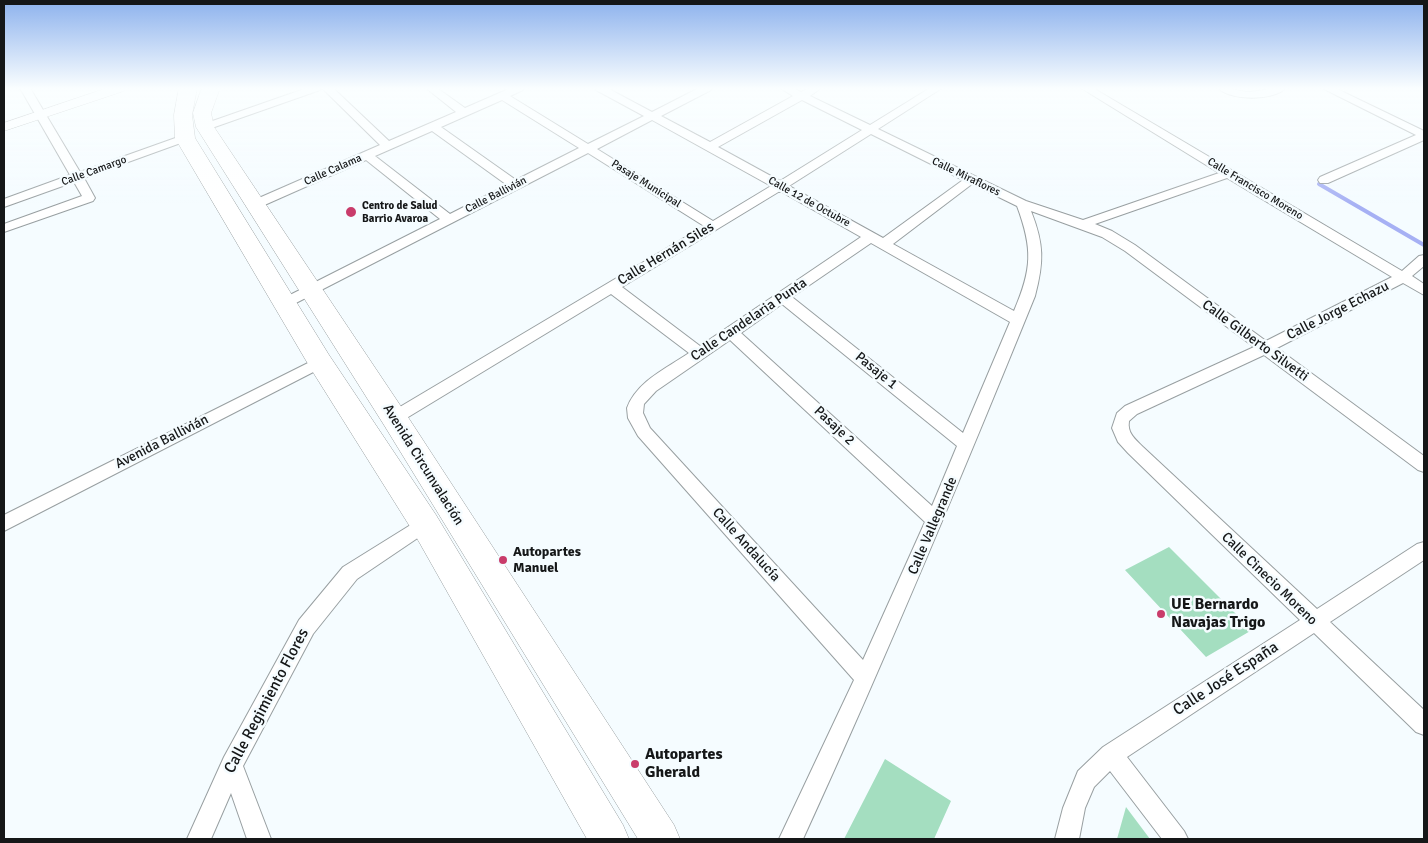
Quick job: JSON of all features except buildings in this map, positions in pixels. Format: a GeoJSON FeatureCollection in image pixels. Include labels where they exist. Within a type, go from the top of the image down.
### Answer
{"type":"FeatureCollection","features":[{"type":"Feature","properties":{"kind":"highway","name":"Avenida Circunvalación"},"geometry":{"type":"LineString","coordinates":[[192,127],[256,204],[298,296],[320,362],[425,524],[609,839]]}},
{"type":"Feature","properties":{"kind":"highway"},"geometry":{"type":"LineString","coordinates":[[195,132],[197,127]]}},
{"type":"Feature","properties":{"kind":"highway","name":"Avenida Circunvalación"},"geometry":{"type":"LineString","coordinates":[[195,132],[298,296],[394,418],[650,835]]}},
{"type":"Feature","properties":{"kind":"street"},"geometry":{"type":"LineString","coordinates":[[48,127],[78,177]]}},
{"type":"Feature","properties":{"kind":"street","name":"Calle Camargo"},"geometry":{"type":"LineString","coordinates":[[4,203],[208,127]]}},
{"type":"Feature","properties":{"kind":"street"},"geometry":{"type":"LineString","coordinates":[[368,127],[387,146]]}},
{"type":"Feature","properties":{"kind":"street","name":"Calle Calama"},"geometry":{"type":"LineString","coordinates":[[256,204],[429,127]]}},
{"type":"Feature","properties":{"kind":"street"},"geometry":{"type":"LineString","coordinates":[[434,127],[515,185]]}},
{"type":"Feature","properties":{"kind":"street","name":"Pasaje Municipal"},"geometry":{"type":"LineString","coordinates":[[554,127],[712,226]]}},
{"type":"Feature","properties":{"kind":"street","name":"Calle Ballivián"},"geometry":{"type":"LineString","coordinates":[[298,296],[628,127]]}},
{"type":"Feature","properties":{"kind":"street","name":"Calle 12 de Octubre"},"geometry":{"type":"LineString","coordinates":[[672,127],[1017,319]]}},
{"type":"Feature","properties":{"kind":"street"},"geometry":{"type":"LineString","coordinates":[[710,147],[745,127]]}},
{"type":"Feature","properties":{"kind":"street","name":"Calle Miraflores"},"geometry":{"type":"LineString","coordinates":[[866,127],[1022,204],[1040,210]]}},
{"type":"Feature","properties":{"kind":"street","name":"Calle Hernán Siles"},"geometry":{"type":"LineString","coordinates":[[394,418],[780,186],[872,127]]}},
{"type":"Feature","properties":{"kind":"street","name":"Calle Francisco Moreno"},"geometry":{"type":"LineString","coordinates":[[1151,127],[1424,290]]}},
{"type":"Feature","properties":{"kind":"street"},"geometry":{"type":"LineString","coordinates":[[1406,127],[1424,136]]}},
{"type":"Feature","properties":{"kind":"street"},"geometry":{"type":"LineString","coordinates":[[1324,180],[1424,136]]}},
{"type":"Feature","properties":{"kind":"street"},"geometry":{"type":"LineString","coordinates":[[367,155],[448,219]]}},
{"type":"Feature","properties":{"kind":"street"},"geometry":{"type":"LineString","coordinates":[[1083,224],[1229,174]]}},
{"type":"Feature","properties":{"kind":"street","name":"Calle Camargo"},"geometry":{"type":"LineString","coordinates":[[4,228],[89,198],[78,177]]}},
{"type":"Feature","properties":{"kind":"street","name":"Calle Candelaria Punta"},"geometry":{"type":"LineString","coordinates":[[634,408],[638,399],[650,387],[784,298],[877,241],[972,179]]}},
{"type":"Feature","properties":{"kind":"street","name":"Calle Vallegrande"},"geometry":{"type":"LineString","coordinates":[[791,839],[866,678],[935,520],[1028,296],[1035,274],[1037,249],[1022,204]]}},
{"type":"Feature","properties":{"kind":"street","name":"Calle Gilberto Silvetti"},"geometry":{"type":"LineString","coordinates":[[1040,210],[1107,234],[1130,248],[1424,465]]}},
{"type":"Feature","properties":{"kind":"street","name":"Calle Jorge Echazu"},"geometry":{"type":"LineString","coordinates":[[1120,428],[1122,419],[1131,410],[1265,348],[1403,277],[1424,259]]}},
{"type":"Feature","properties":{"kind":"street"},"geometry":{"type":"LineString","coordinates":[[612,287],[700,354]]}},
{"type":"Feature","properties":{"kind":"street","name":"Pasaje 1"},"geometry":{"type":"LineString","coordinates":[[784,298],[967,445]]}},
{"type":"Feature","properties":{"kind":"street","name":"Pasaje 2"},"geometry":{"type":"LineString","coordinates":[[732,333],[935,520]]}},
{"type":"Feature","properties":{"kind":"street","name":"Avenida Ballivián"},"geometry":{"type":"LineString","coordinates":[[4,523],[320,362]]}},
{"type":"Feature","properties":{"kind":"street","name":"Calle Andalucía"},"geometry":{"type":"LineString","coordinates":[[634,408],[636,420],[644,432],[866,678]]}},
{"type":"Feature","properties":{"kind":"street","name":"Calle Cinecio Moreno"},"geometry":{"type":"LineString","coordinates":[[1120,428],[1125,439],[1137,452],[1424,724]]}},
{"type":"Feature","properties":{"kind":"street","name":"Calle Regimiento Flores"},"geometry":{"type":"LineString","coordinates":[[199,839],[232,765],[306,627],[350,573],[425,524]]}},
{"type":"Feature","properties":{"kind":"street","name":"Calle José España"},"geometry":{"type":"LineString","coordinates":[[1067,839],[1074,808],[1086,779],[1111,755],[1424,550]]}},
{"type":"Feature","properties":{"kind":"street"},"geometry":{"type":"LineString","coordinates":[[1111,755],[1176,839]]}},
{"type":"Feature","properties":{"kind":"street"},"geometry":{"type":"LineString","coordinates":[[232,765],[259,839]]}},
{"type":"Feature","properties":{"kind":"green space"},"geometry":{"type":"Polygon","coordinates":[[[1169,547],[1252,630],[1206,657],[1125,570],[1169,547]]]}},
{"type":"Feature","properties":{"kind":"green space"},"geometry":{"type":"Polygon","coordinates":[[[885,759],[951,801],[934,839],[844,839],[885,759]]]}},
{"type":"Feature","properties":{"kind":"green space"},"geometry":{"type":"Polygon","coordinates":[[[1126,807],[1150,839],[1117,839],[1126,807]]]}},
{"type":"Feature","properties":{"kind":"waterway"},"geometry":{"type":"LineString","coordinates":[[1319,184],[1424,245]]}},
{"type":"Feature","properties":{"kind":"place","name":"Centro de Salud Barrio Avaroa"},"geometry":{"type":"Point","coordinates":[351,212]}},
{"type":"Feature","properties":{"kind":"place","name":"Autopartes Manuel"},"geometry":{"type":"Point","coordinates":[503,560]}},
{"type":"Feature","properties":{"kind":"place","name":"UE Bernardo Navajas Trigo"},"geometry":{"type":"Point","coordinates":[1161,614]}},
{"type":"Feature","properties":{"kind":"place","name":"Autopartes Gherald"},"geometry":{"type":"Point","coordinates":[635,764]}}]}
